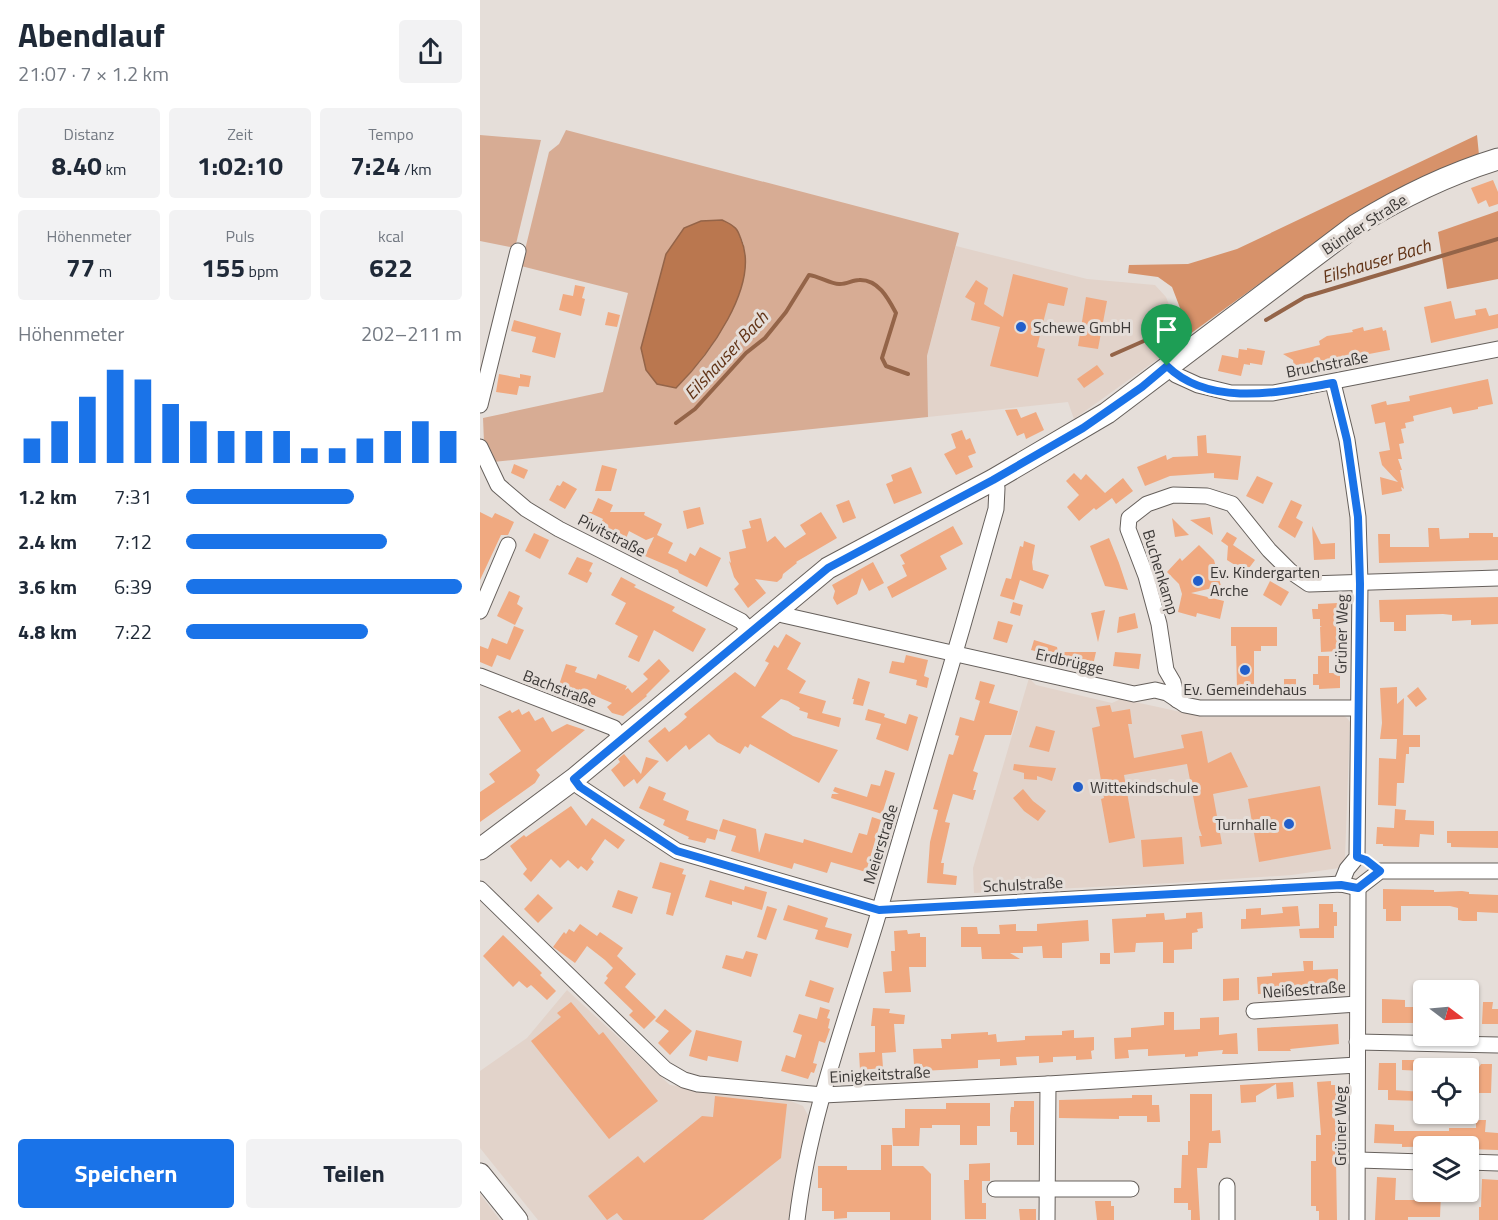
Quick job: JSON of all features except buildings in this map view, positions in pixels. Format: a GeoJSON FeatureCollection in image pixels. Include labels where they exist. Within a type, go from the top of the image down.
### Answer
{"type":"FeatureCollection","features":[{"type":"Feature","properties":{"kind":"main road","name":"Bünder Straße"},"geometry":{"type":"LineString","coordinates":[[480,849],[574,779],[778,609],[836,564],[993,480],[1107,413],[1356,225],[1398,199],[1462,170],[1498,159]]}},
{"type":"Feature","properties":{"kind":"main road"},"geometry":{"type":"LineString","coordinates":[[480,1174],[517,1220]]}},
{"type":"Feature","properties":{"kind":"street"},"geometry":{"type":"LineString","coordinates":[[480,405],[518,251]]}},
{"type":"Feature","properties":{"kind":"street","name":"Bruchstraße"},"geometry":{"type":"LineString","coordinates":[[1167,366],[1176,375],[1198,386],[1231,393],[1273,393],[1498,349]]}},
{"type":"Feature","properties":{"kind":"street","name":"Grüner Weg"},"geometry":{"type":"LineString","coordinates":[[1333,383],[1347,440],[1358,517],[1360,584],[1357,857]]}},
{"type":"Feature","properties":{"kind":"street","name":"Pivitstraße"},"geometry":{"type":"LineString","coordinates":[[480,447],[498,485],[526,509],[559,529],[741,621],[751,632]]}},
{"type":"Feature","properties":{"kind":"street","name":"Meierstraße"},"geometry":{"type":"LineString","coordinates":[[797,1220],[804,1172],[823,1095],[996,509],[997,488],[993,480]]}},
{"type":"Feature","properties":{"kind":"street","name":"Buchenkamp"},"geometry":{"type":"LineString","coordinates":[[1177,700],[1173,682],[1166,670],[1159,624],[1146,576],[1128,529],[1129,518],[1147,504],[1173,495],[1207,496],[1232,504],[1290,572],[1309,584],[1498,579]]}},
{"type":"Feature","properties":{"kind":"street"},"geometry":{"type":"LineString","coordinates":[[480,611],[508,545]]}},
{"type":"Feature","properties":{"kind":"street","name":"Erdbrügge"},"geometry":{"type":"LineString","coordinates":[[778,609],[783,615],[1134,694],[1155,690],[1167,693],[1185,705],[1200,708],[1358,708]]}},
{"type":"Feature","properties":{"kind":"street"},"geometry":{"type":"LineString","coordinates":[[1155,690],[1158,680],[1166,670]]}},
{"type":"Feature","properties":{"kind":"street","name":"Bachstraße"},"geometry":{"type":"LineString","coordinates":[[480,676],[614,728],[622,740]]}},
{"type":"Feature","properties":{"kind":"street","name":"Schulstraße"},"geometry":{"type":"LineString","coordinates":[[574,779],[580,787],[677,851],[879,910],[1341,885],[1358,888]]}},
{"type":"Feature","properties":{"kind":"street"},"geometry":{"type":"LineString","coordinates":[[1341,885],[1347,869],[1357,857],[1366,860],[1380,871]]}},
{"type":"Feature","properties":{"kind":"street"},"geometry":{"type":"LineString","coordinates":[[1358,888],[1380,871],[1498,871]]}},
{"type":"Feature","properties":{"kind":"street","name":"Grüner Weg"},"geometry":{"type":"LineString","coordinates":[[1357,1220],[1358,888]]}},
{"type":"Feature","properties":{"kind":"street","name":"Einigkeitstraße"},"geometry":{"type":"LineString","coordinates":[[480,890],[665,1069],[684,1080],[698,1084],[823,1095],[1357,1065]]}},
{"type":"Feature","properties":{"kind":"street","name":"Neißestraße"},"geometry":{"type":"LineString","coordinates":[[1254,1011],[1357,1004]]}},
{"type":"Feature","properties":{"kind":"street"},"geometry":{"type":"LineString","coordinates":[[1357,1042],[1498,1045]]}},
{"type":"Feature","properties":{"kind":"street"},"geometry":{"type":"LineString","coordinates":[[1047,1220],[1048,1084]]}},
{"type":"Feature","properties":{"kind":"street"},"geometry":{"type":"LineString","coordinates":[[1358,1160],[1413,1161]]}},
{"type":"Feature","properties":{"kind":"street"},"geometry":{"type":"LineString","coordinates":[[1479,1162],[1498,1163]]}},
{"type":"Feature","properties":{"kind":"street"},"geometry":{"type":"LineString","coordinates":[[1227,1186],[1227,1220]]}},
{"type":"Feature","properties":{"kind":"street"},"geometry":{"type":"LineString","coordinates":[[995,1189],[1131,1189]]}},
{"type":"Feature","properties":{"kind":"shaded area"},"geometry":{"type":"Polygon","coordinates":[[[566,130],[959,233],[927,356],[928,417],[493,462],[484,442],[483,418],[603,392],[628,293],[521,266],[549,152],[559,144],[566,130]],[[722,220],[701,221],[676,388],[701,361],[717,338],[738,285],[745,253],[744,244],[733,227],[722,220]]]}},
{"type":"Feature","properties":{"kind":"shaded area"},"geometry":{"type":"Polygon","coordinates":[[[480,135],[541,140],[515,248],[480,241],[480,135]]]}},
{"type":"Feature","properties":{"kind":"shaded area"},"geometry":{"type":"Polygon","coordinates":[[[1477,135],[1479,155],[1347,220],[1190,334],[1172,287],[1158,277],[1128,273],[1129,265],[1188,264],[1237,249],[1477,135]]]}},
{"type":"Feature","properties":{"kind":"shaded area"},"geometry":{"type":"Polygon","coordinates":[[[1498,211],[1498,279],[1447,289],[1438,232],[1498,211]]]}},
{"type":"Feature","properties":{"kind":"shaded area"},"geometry":{"type":"Polygon","coordinates":[[[722,220],[737,231],[745,258],[744,278],[737,299],[728,320],[689,375],[676,388],[657,384],[646,370],[641,348],[666,254],[684,228],[701,221],[722,220]]]}},
{"type":"Feature","properties":{"kind":"shaded area"},"geometry":{"type":"Polygon","coordinates":[[[956,246],[1087,279],[1155,285],[1166,297],[1183,341],[1074,419],[1068,402],[928,417],[927,356],[956,246]]]}},
{"type":"Feature","properties":{"kind":"shaded area"},"geometry":{"type":"Polygon","coordinates":[[[1029,678],[1036,685],[1112,703],[1121,699],[1204,717],[1342,715],[1350,722],[1345,858],[1342,864],[1339,868],[1292,875],[974,893],[973,868],[1029,678]]]}},
{"type":"Feature","properties":{"kind":"shaded area"},"geometry":{"type":"Polygon","coordinates":[[[567,990],[670,1085],[788,1100],[803,1106],[810,1119],[790,1220],[538,1220],[480,1148],[480,1071],[527,1038],[567,990]]]}},
{"type":"Feature","properties":{"kind":"shaded area"},"geometry":{"type":"Polygon","coordinates":[[[480,1194],[500,1220],[480,1220],[480,1194]]]}},
{"type":"Feature","properties":{"kind":"waterway","name":"Eilshauser Bach"},"geometry":{"type":"LineString","coordinates":[[1266,320],[1305,297],[1498,239]]}},
{"type":"Feature","properties":{"kind":"waterway","name":"Eilshauser Bach"},"geometry":{"type":"LineString","coordinates":[[676,423],[695,409],[746,353],[765,338],[786,312],[809,275],[837,284],[857,280],[866,281],[882,290],[896,313],[882,358],[886,366],[908,374]]}},
{"type":"Feature","properties":{"kind":"waterway","name":"Eilshauser Bach"},"geometry":{"type":"LineString","coordinates":[[1112,355],[1171,329]]}},
{"type":"Feature","properties":{"kind":"place","name":"Schewe GmbH"},"geometry":{"type":"Point","coordinates":[1021,327]}},
{"type":"Feature","properties":{"kind":"place","name":"Ev. Kindergarten Arche"},"geometry":{"type":"Point","coordinates":[1198,581]}},
{"type":"Feature","properties":{"kind":"place","name":"Ev. Gemeindehaus"},"geometry":{"type":"Point","coordinates":[1245,670]}},
{"type":"Feature","properties":{"kind":"place","name":"Wittekindschule"},"geometry":{"type":"Point","coordinates":[1078,787]}},
{"type":"Feature","properties":{"kind":"place","name":"Turnhalle"},"geometry":{"type":"Point","coordinates":[1289,824]}},
{"type":"Feature","properties":{"kind":"route"},"geometry":{"type":"LineString","coordinates":[[1167,366],[1176,375],[1198,386],[1231,393],[1273,393],[1333,383],[1347,440],[1358,517],[1360,584],[1357,857],[1366,860],[1380,871],[1358,888],[1341,885],[1174,892],[879,910],[677,851],[580,787],[574,779],[828,568],[993,480],[1083,428],[1107,413],[1167,366]]}}]}
